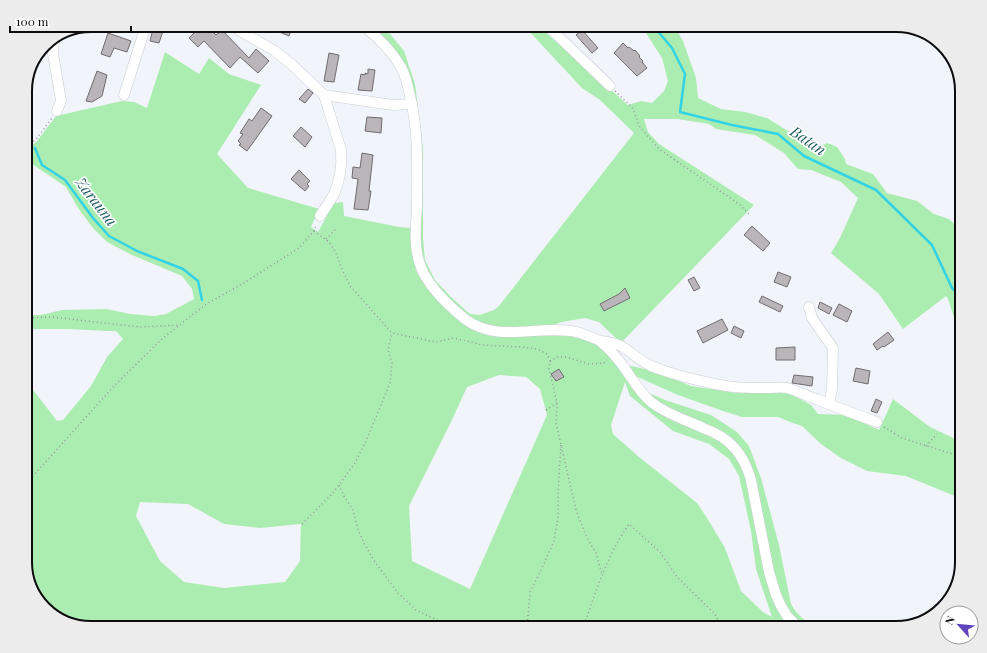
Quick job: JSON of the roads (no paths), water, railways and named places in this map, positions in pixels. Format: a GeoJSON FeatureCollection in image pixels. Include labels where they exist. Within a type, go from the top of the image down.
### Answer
{"type":"FeatureCollection","features":[{"type":"Feature","properties":{"kind":"street"},"geometry":{"type":"LineString","coordinates":[[124,95],[144,32]]}},
{"type":"Feature","properties":{"kind":"street"},"geometry":{"type":"LineString","coordinates":[[242,32],[276,51],[324,95],[342,156],[335,193],[320,216]]}},
{"type":"Feature","properties":{"kind":"street"},"geometry":{"type":"LineString","coordinates":[[371,32],[385,44],[402,68],[412,104],[417,151],[416,242],[418,259],[425,277],[431,285],[440,296],[463,317],[487,330],[507,332],[569,331],[586,334],[598,340],[620,346],[649,365],[660,370],[696,380],[733,387],[786,388],[877,422]]}},
{"type":"Feature","properties":{"kind":"street"},"geometry":{"type":"LineString","coordinates":[[554,32],[610,86]]}},
{"type":"Feature","properties":{"kind":"street"},"geometry":{"type":"LineString","coordinates":[[54,45],[53,54],[61,101],[57,111]]}},
{"type":"Feature","properties":{"kind":"street"},"geometry":{"type":"LineString","coordinates":[[324,95],[393,105],[412,104]]}},
{"type":"Feature","properties":{"kind":"street"},"geometry":{"type":"LineString","coordinates":[[809,307],[812,318],[834,348],[832,389],[829,404]]}},
{"type":"Feature","properties":{"kind":"street"},"geometry":{"type":"LineString","coordinates":[[598,340],[614,354],[642,393],[652,402],[662,409],[720,436],[732,446],[742,458],[748,469],[751,480],[776,595],[787,616],[792,621]]}},
{"type":"Feature","properties":{"kind":"waterway","name":"Batan"},"geometry":{"type":"LineString","coordinates":[[659,32],[672,48],[685,74],[680,112],[732,125],[778,134],[804,156],[876,190],[932,245],[952,288],[955,291]]}},
{"type":"Feature","properties":{"kind":"waterway","name":"Zarauna"},"geometry":{"type":"LineString","coordinates":[[35,148],[42,165],[65,180],[93,218],[109,236],[137,251],[183,269],[198,281],[202,300]]}}]}
